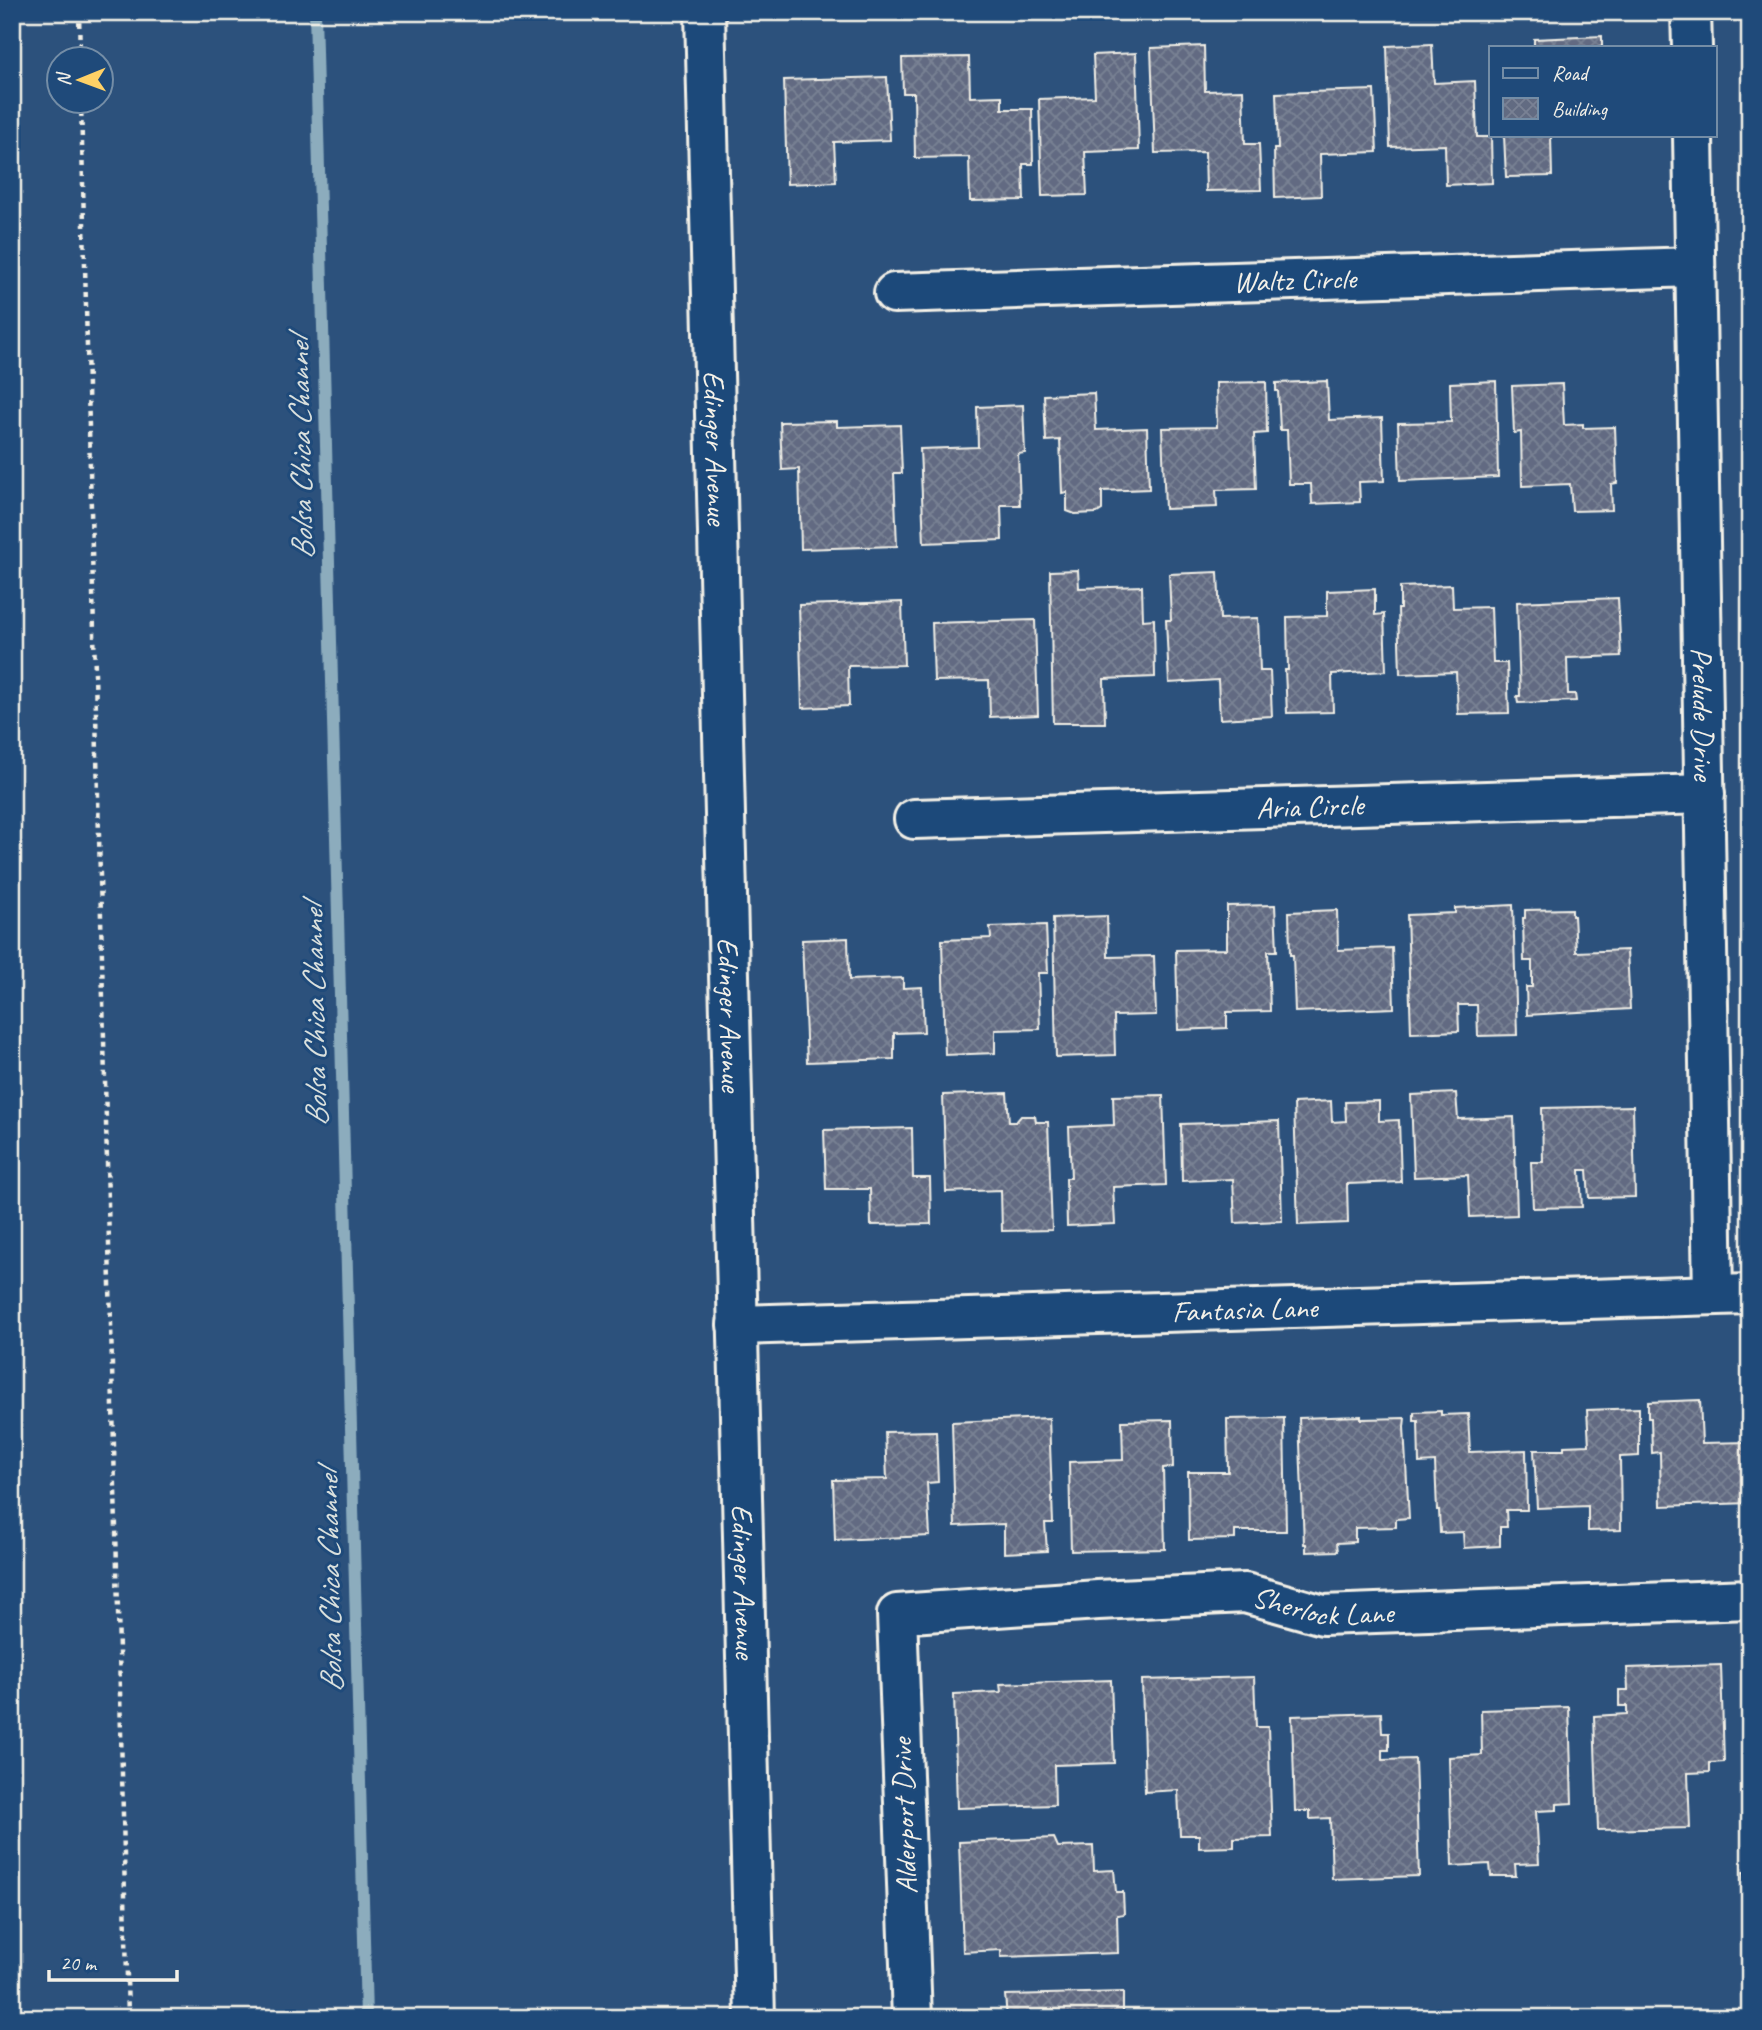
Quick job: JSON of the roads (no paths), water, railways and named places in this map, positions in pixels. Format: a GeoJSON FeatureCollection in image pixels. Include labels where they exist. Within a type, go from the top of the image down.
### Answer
{"type":"FeatureCollection","features":[{"type":"Feature","properties":{"kind":"street","name":"Edinger Avenue"},"geometry":{"type":"LineString","coordinates":[[705,12],[755,2018]]}},
{"type":"Feature","properties":{"kind":"street"},"geometry":{"type":"LineString","coordinates":[[1691,12],[1692,46]]}},
{"type":"Feature","properties":{"kind":"street","name":"Prelude Drive"},"geometry":{"type":"LineString","coordinates":[[1693,136],[1705,794],[1731,1295]]}},
{"type":"Feature","properties":{"kind":"street","name":"Waltz Circle"},"geometry":{"type":"LineString","coordinates":[[894,293],[1695,267]]}},
{"type":"Feature","properties":{"kind":"street","name":"Aria Circle"},"geometry":{"type":"LineString","coordinates":[[914,819],[1705,794]]}},
{"type":"Feature","properties":{"kind":"street","name":"Fantasia Lane"},"geometry":{"type":"LineString","coordinates":[[737,1325],[1731,1295]]}},
{"type":"Feature","properties":{"kind":"street","name":"Sherlock Lane"},"geometry":{"type":"LineString","coordinates":[[897,1614],[1245,1593],[1323,1615],[1750,1599]]}},
{"type":"Feature","properties":{"kind":"street","name":"Alderport Drive"},"geometry":{"type":"LineString","coordinates":[[897,1614],[912,2018]]}},
{"type":"Feature","properties":{"kind":"waterway","name":"Bolsa Chica Channel"},"geometry":{"type":"LineString","coordinates":[[315,12],[366,2018]]}}]}
